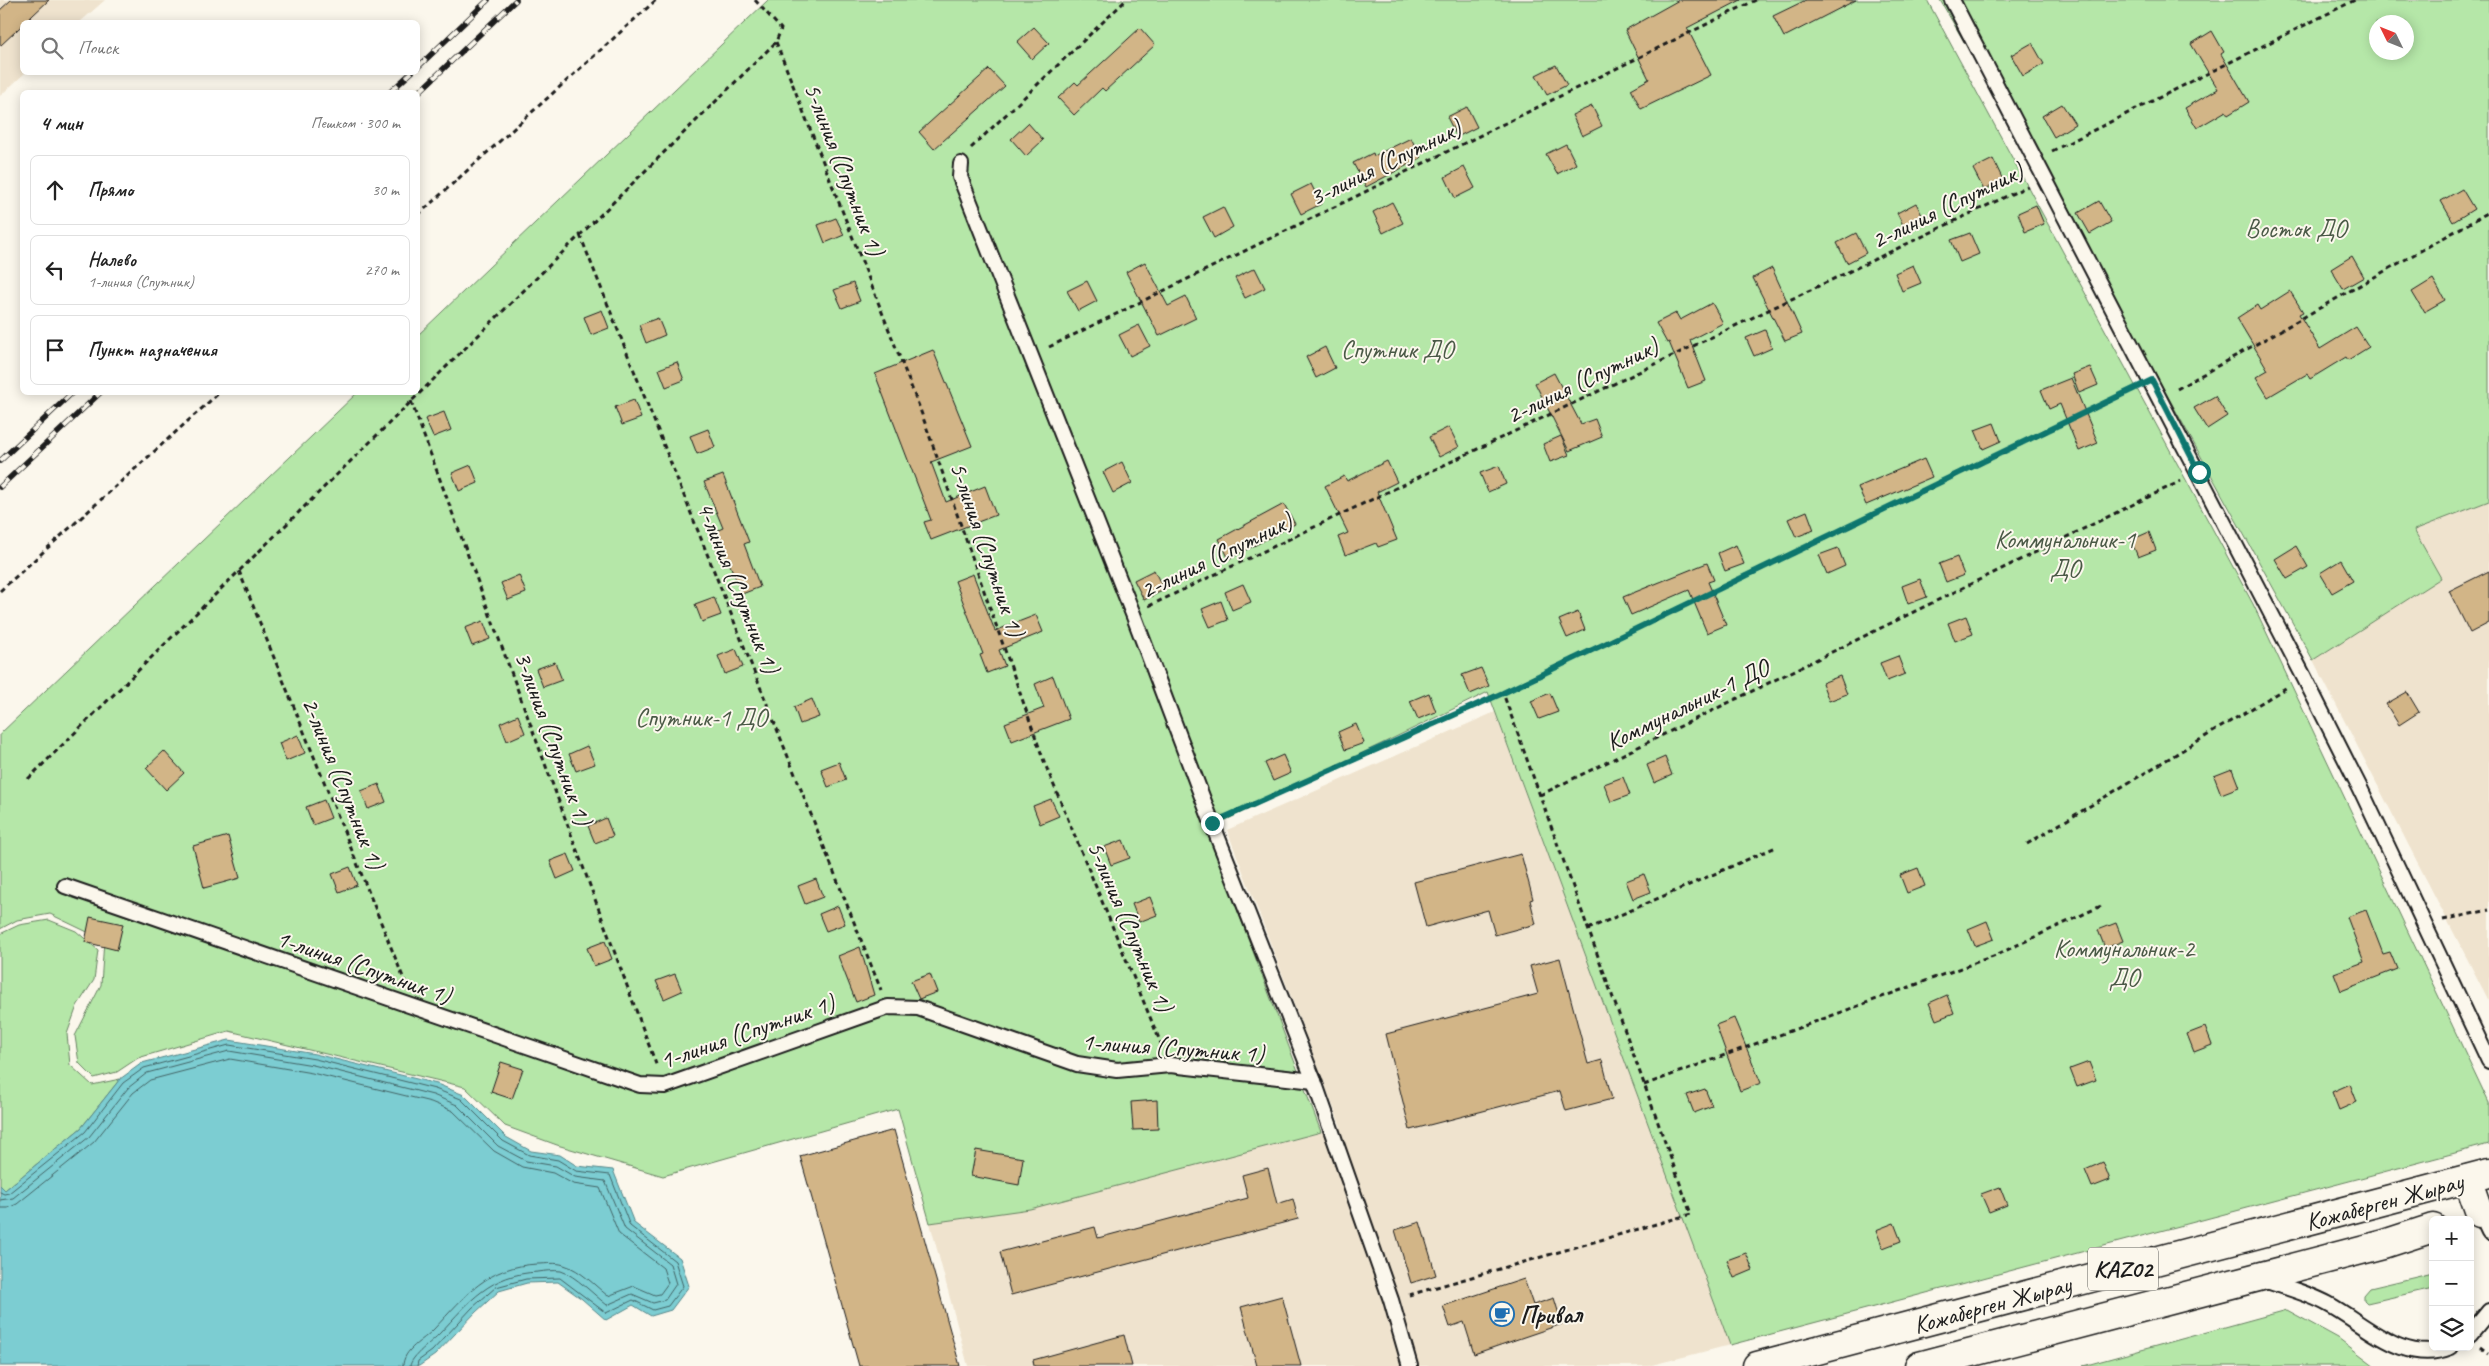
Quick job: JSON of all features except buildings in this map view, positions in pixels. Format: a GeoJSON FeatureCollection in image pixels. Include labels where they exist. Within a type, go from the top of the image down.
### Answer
{"type":"FeatureCollection","features":[{"type":"Feature","properties":{"kind":"highway"},"geometry":{"type":"LineString","coordinates":[[2478,1176],[2479,1219]]}},
{"type":"Feature","properties":{"kind":"highway","name":"Кожаберген Жырау"},"geometry":{"type":"LineString","coordinates":[[1757,1366],[2478,1176]]}},
{"type":"Feature","properties":{"kind":"highway","name":"Кожаберген Жырау"},"geometry":{"type":"LineString","coordinates":[[1919,1366],[2384,1244],[2429,1229]]}},
{"type":"Feature","properties":{"kind":"lane"},"geometry":{"type":"LineString","coordinates":[[1952,0],[2152,380],[2304,677],[2489,1061]]}},
{"type":"Feature","properties":{"kind":"lane"},"geometry":{"type":"LineString","coordinates":[[961,164],[960,177],[1133,614],[1212,823],[1314,1081],[1391,1300],[1410,1366]]}},
{"type":"Feature","properties":{"kind":"lane","name":"1-линия (Спутник 1)"},"geometry":{"type":"LineString","coordinates":[[65,886],[640,1085],[665,1086],[888,1007],[918,1008],[1077,1064],[1117,1070],[1170,1065],[1314,1081]]}},
{"type":"Feature","properties":{"kind":"lane"},"geometry":{"type":"LineString","coordinates":[[2256,1278],[2326,1303],[2403,1353],[2427,1355],[2439,1351]]}},
{"type":"Feature","properties":{"kind":"lane"},"geometry":{"type":"LineString","coordinates":[[2474,1329],[2489,1311]]}},
{"type":"Feature","properties":{"kind":"path"},"geometry":{"type":"LineString","coordinates":[[420,213],[656,0]]}},
{"type":"Feature","properties":{"kind":"path","name":"5-линия (Спутник 1)"},"geometry":{"type":"LineString","coordinates":[[755,0],[781,29],[776,42],[920,409],[1045,764],[1170,1065]]}},
{"type":"Feature","properties":{"kind":"path"},"geometry":{"type":"LineString","coordinates":[[961,164],[980,137],[1126,0]]}},
{"type":"Feature","properties":{"kind":"path","name":"3-линия (Спутник)"},"geometry":{"type":"LineString","coordinates":[[1030,356],[1756,0]]}},
{"type":"Feature","properties":{"kind":"path"},"geometry":{"type":"LineString","coordinates":[[2036,159],[2355,0]]}},
{"type":"Feature","properties":{"kind":"path"},"geometry":{"type":"LineString","coordinates":[[420,393],[776,42]]}},
{"type":"Feature","properties":{"kind":"path","name":"2-линия (Спутник)"},"geometry":{"type":"LineString","coordinates":[[1133,614],[2045,177]]}},
{"type":"Feature","properties":{"kind":"path"},"geometry":{"type":"LineString","coordinates":[[2161,398],[2489,212]]}},
{"type":"Feature","properties":{"kind":"path","name":"4-линия (Спутник 1)"},"geometry":{"type":"LineString","coordinates":[[580,235],[888,1007]]}},
{"type":"Feature","properties":{"kind":"path"},"geometry":{"type":"LineString","coordinates":[[1212,823],[1503,693],[2152,380]]}},
{"type":"Feature","properties":{"kind":"path"},"geometry":{"type":"LineString","coordinates":[[0,591],[217,395]]}},
{"type":"Feature","properties":{"kind":"path"},"geometry":{"type":"LineString","coordinates":[[28,779],[418,395]]}},
{"type":"Feature","properties":{"kind":"path","name":"3-линия (Спутник 1)"},"geometry":{"type":"LineString","coordinates":[[412,401],[665,1086]]}},
{"type":"Feature","properties":{"kind":"path","name":"Коммунальник-1 ДО"},"geometry":{"type":"LineString","coordinates":[[1540,795],[2199,472]]}},
{"type":"Feature","properties":{"kind":"path","name":"2-линия (Спутник 1)"},"geometry":{"type":"LineString","coordinates":[[239,571],[416,1008]]}},
{"type":"Feature","properties":{"kind":"path"},"geometry":{"type":"LineString","coordinates":[[2027,844],[2304,677]]}},
{"type":"Feature","properties":{"kind":"path"},"geometry":{"type":"LineString","coordinates":[[1391,1300],[1690,1214],[1503,693]]}},
{"type":"Feature","properties":{"kind":"path"},"geometry":{"type":"LineString","coordinates":[[1588,930],[1776,847]]}},
{"type":"Feature","properties":{"kind":"path"},"geometry":{"type":"LineString","coordinates":[[1644,1085],[1996,955],[2101,906]]}},
{"type":"Feature","properties":{"kind":"path"},"geometry":{"type":"LineString","coordinates":[[2424,924],[2489,910]]}},
{"type":"Feature","properties":{"kind":"shaded area"},"geometry":{"type":"Polygon","coordinates":[[[0,0],[105,0],[82,20],[20,20],[20,75],[23,75],[0,96],[0,0]]]}},
{"type":"Feature","properties":{"kind":"shaded area"},"geometry":{"type":"Polygon","coordinates":[[[2489,501],[2489,1001],[2313,660],[2440,578],[2414,530],[2489,501]]]}},
{"type":"Feature","properties":{"kind":"shaded area"},"geometry":{"type":"Polygon","coordinates":[[[1495,712],[1730,1345],[1648,1366],[968,1366],[930,1223],[1030,1208],[1341,1127],[1227,830],[1495,712]]]}},
{"type":"Feature","properties":{"kind":"green space"},"geometry":{"type":"Polygon","coordinates":[[[768,0],[1927,0],[2253,604],[2489,1103],[2489,1144],[1730,1345],[1488,692],[1207,829],[1321,1132],[1030,1209],[930,1223],[898,1109],[663,1176],[557,1145],[505,1126],[465,1087],[229,1031],[138,1058],[117,1072],[94,1078],[79,1063],[75,1036],[101,985],[104,940],[50,914],[17,920],[0,929],[0,734],[355,395],[420,395],[420,333],[768,0]]]}},
{"type":"Feature","properties":{"kind":"green space","name":"Восток ДО"},"geometry":{"type":"Polygon","coordinates":[[[1940,0],[2489,0],[2489,501],[2414,530],[2441,578],[2313,660],[2155,373],[1940,0]]]}},
{"type":"Feature","properties":{"kind":"green space"},"geometry":{"type":"Polygon","coordinates":[[[49,920],[76,931],[98,950],[94,980],[77,1006],[67,1034],[70,1065],[92,1085],[120,1079],[81,1128],[5,1190],[0,1185],[0,934],[19,925],[49,920]]]}},
{"type":"Feature","properties":{"kind":"green space"},"geometry":{"type":"Polygon","coordinates":[[[2429,1274],[2429,1289],[2367,1303],[2364,1300],[2364,1295],[2370,1288],[2429,1274]]]}},
{"type":"Feature","properties":{"kind":"green space"},"geometry":{"type":"Polygon","coordinates":[[[2287,1310],[2338,1338],[2375,1366],[2083,1366],[2287,1310]]]}},
{"type":"Feature","properties":{"kind":"water"},"geometry":{"type":"Polygon","coordinates":[[[229,1040],[315,1054],[437,1084],[464,1095],[506,1137],[531,1151],[560,1155],[577,1166],[613,1170],[634,1223],[680,1258],[689,1286],[671,1310],[651,1316],[633,1305],[606,1320],[582,1299],[558,1282],[527,1283],[499,1291],[435,1355],[419,1366],[0,1366],[0,1185],[5,1190],[81,1128],[120,1079],[142,1063],[229,1040]]]}},
{"type":"Feature","properties":{"kind":"railway"},"geometry":{"type":"LineString","coordinates":[[420,65],[488,0]]}},
{"type":"Feature","properties":{"kind":"railway"},"geometry":{"type":"LineString","coordinates":[[420,91],[516,0]]}},
{"type":"Feature","properties":{"kind":"railway"},"geometry":{"type":"LineString","coordinates":[[392,90],[409,75]]}},
{"type":"Feature","properties":{"kind":"railway"},"geometry":{"type":"LineString","coordinates":[[0,461],[70,395]]}},
{"type":"Feature","properties":{"kind":"railway"},"geometry":{"type":"LineString","coordinates":[[0,487],[98,395]]}},
{"type":"Feature","properties":{"kind":"place","name":"Привал"},"geometry":{"type":"Point","coordinates":[1502,1314]}},
{"type":"Feature","properties":{"kind":"route"},"geometry":{"type":"LineString","coordinates":[[1212,823],[1503,693],[2152,380],[2199,472]]}},
{"type":"Feature","properties":{"kind":"park label","name":"Спутник ДО"},"geometry":{"type":"Point","coordinates":[1397,349]}},
{"type":"Feature","properties":{"kind":"park label","name":"Спутник-1 ДО"},"geometry":{"type":"Point","coordinates":[701,717]}},
{"type":"Feature","properties":{"kind":"park label","name":"Коммунальник-2 ДО"},"geometry":{"type":"Point","coordinates":[2124,962]}}]}
